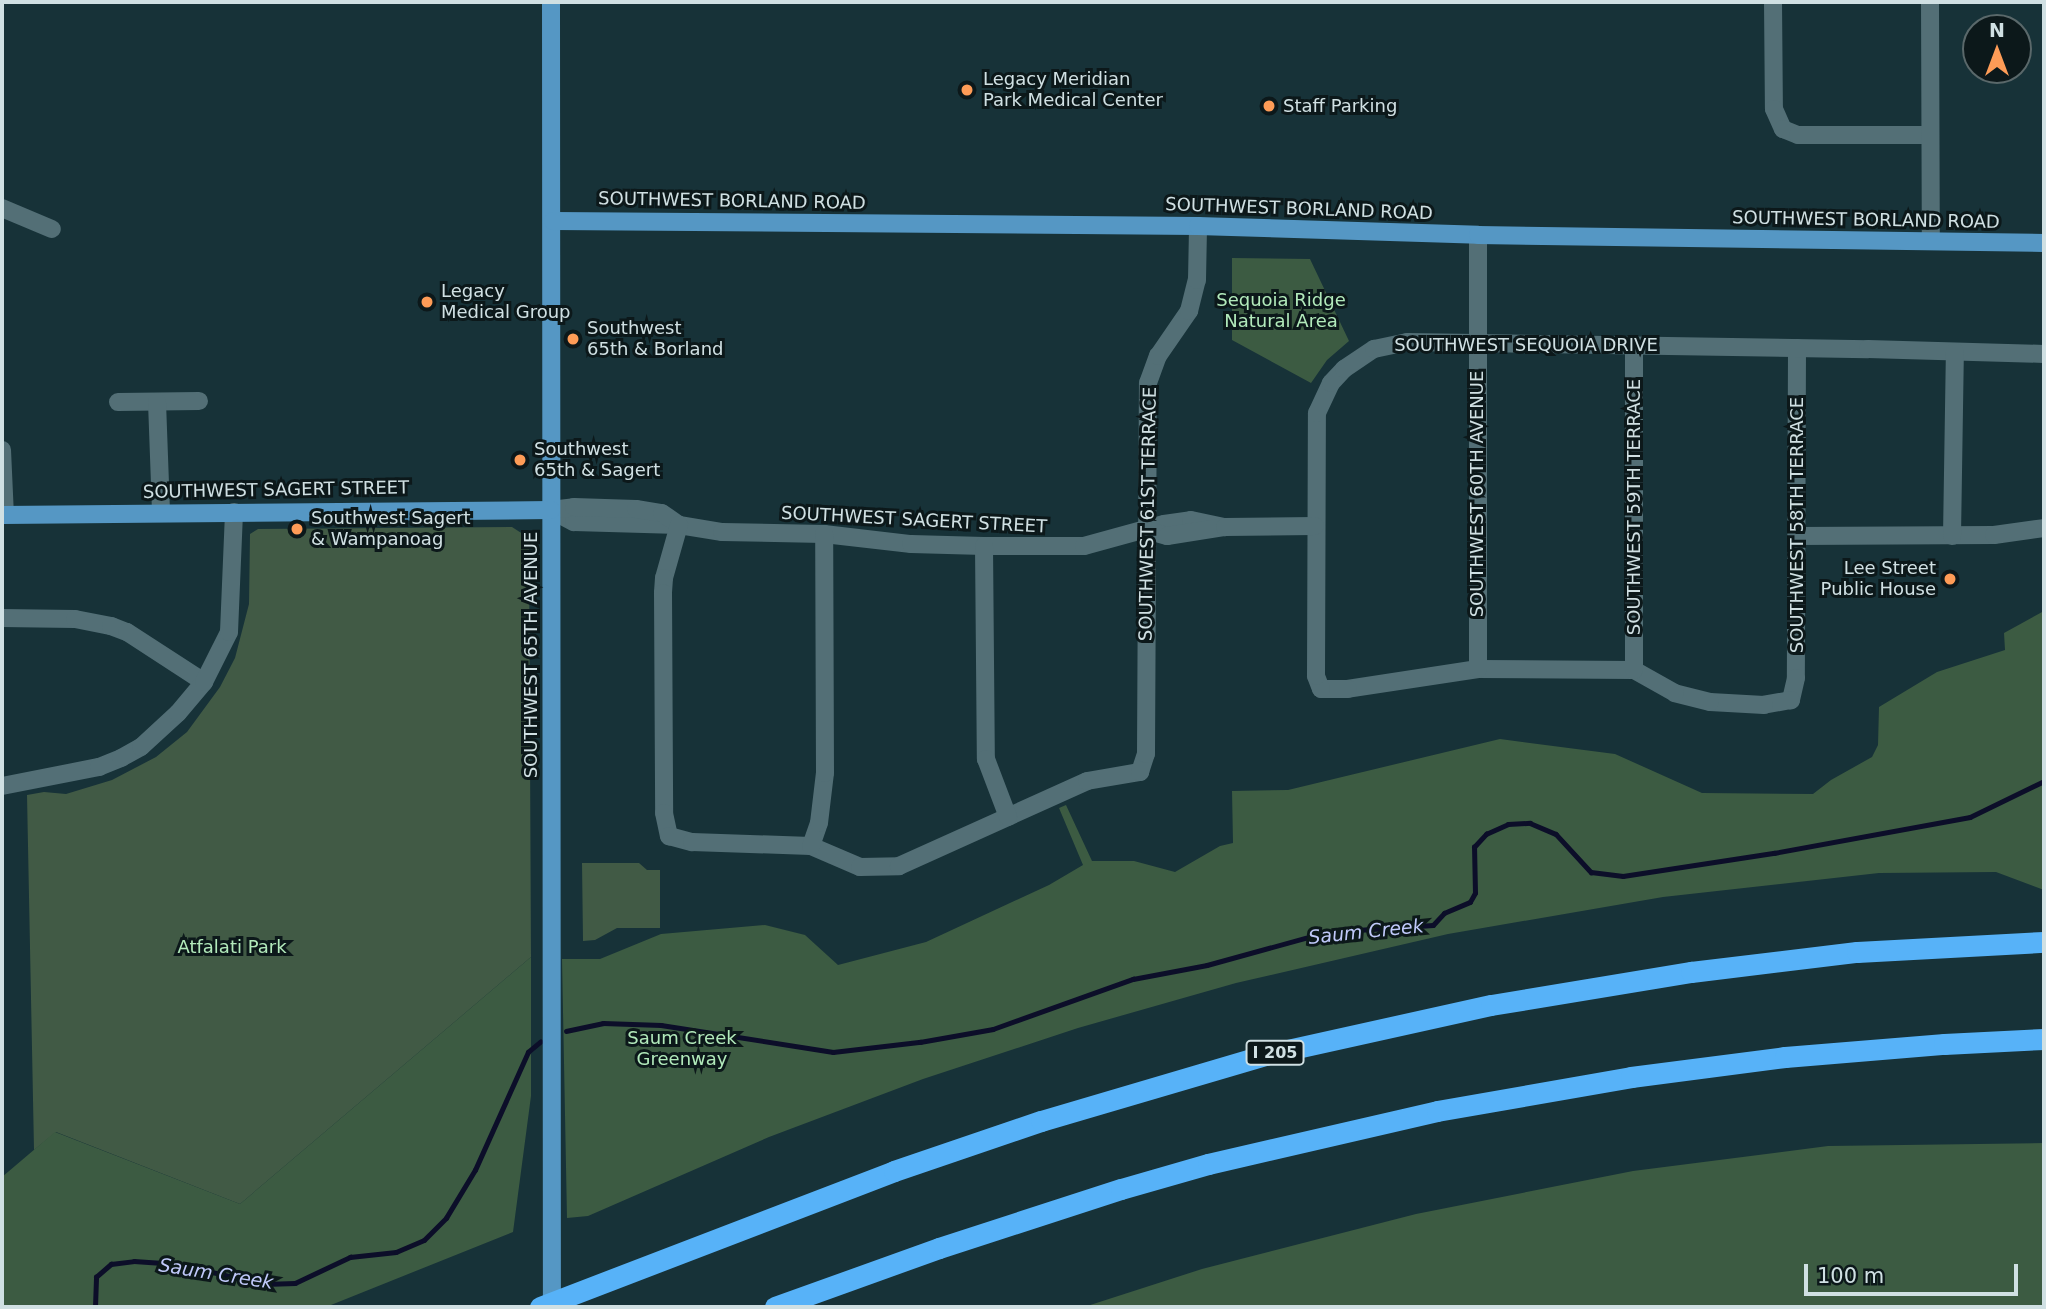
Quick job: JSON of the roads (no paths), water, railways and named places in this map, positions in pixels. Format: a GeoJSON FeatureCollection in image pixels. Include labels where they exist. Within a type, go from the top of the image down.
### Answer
{"type":"FeatureCollection","features":[{"type":"Feature","properties":{"kind":"highway","name":"I 205"},"geometry":{"type":"LineString","coordinates":[[540,1307],[906,1167],[1041,1121],[1265,1055],[1491,1005],[1691,972],[1857,952],[2044,942]]}},
{"type":"Feature","properties":{"kind":"highway"},"geometry":{"type":"LineString","coordinates":[[775,1307],[952,1244],[1121,1189],[1208,1164],[1437,1111],[1631,1077],[1759,1060],[1872,1049],[2044,1039]]}},
{"type":"Feature","properties":{"kind":"main road","name":"SOUTHWEST 65TH AVENUE"},"geometry":{"type":"LineString","coordinates":[[551,2],[552,1307]]}},
{"type":"Feature","properties":{"kind":"main road","name":"SOUTHWEST BORLAND ROAD"},"geometry":{"type":"LineString","coordinates":[[553,221],[1198,226],[1478,234],[2044,243]]}},
{"type":"Feature","properties":{"kind":"main road","name":"SOUTHWEST SAGERT STREET"},"geometry":{"type":"LineString","coordinates":[[3,515],[551,510]]}},
{"type":"Feature","properties":{"kind":"street"},"geometry":{"type":"LineString","coordinates":[[1773,2],[1774,109],[1783,130],[1798,135],[1928,135]]}},
{"type":"Feature","properties":{"kind":"street"},"geometry":{"type":"LineString","coordinates":[[1930,2],[1928,135],[1933,177],[1931,242]]}},
{"type":"Feature","properties":{"kind":"street"},"geometry":{"type":"LineString","coordinates":[[2,208],[52,229]]}},
{"type":"Feature","properties":{"kind":"street","name":"SOUTHWEST 61ST TERRACE"},"geometry":{"type":"LineString","coordinates":[[1008,817],[1087,780],[1140,772],[1146,762],[1148,383],[1158,356],[1189,312],[1198,269],[1198,226]]}},
{"type":"Feature","properties":{"kind":"street","name":"SOUTHWEST 60TH AVENUE"},"geometry":{"type":"LineString","coordinates":[[1478,234],[1478,669]]}},
{"type":"Feature","properties":{"kind":"street","name":"SOUTHWEST SEQUOIA DRIVE"},"geometry":{"type":"LineString","coordinates":[[1478,669],[1348,689],[1321,689],[1316,676],[1317,413],[1332,383],[1359,357],[1391,344],[1476,343],[2044,354]]}},
{"type":"Feature","properties":{"kind":"street","name":"SOUTHWEST 59TH TERRACE"},"geometry":{"type":"LineString","coordinates":[[1634,344],[1634,670]]}},
{"type":"Feature","properties":{"kind":"street","name":"SOUTHWEST 58TH TERRACE"},"geometry":{"type":"LineString","coordinates":[[1634,670],[1675,693],[1710,702],[1765,705],[1791,700],[1796,678],[1797,348]]}},
{"type":"Feature","properties":{"kind":"street"},"geometry":{"type":"LineString","coordinates":[[1952,536],[1955,352]]}},
{"type":"Feature","properties":{"kind":"street"},"geometry":{"type":"LineString","coordinates":[[118,402],[199,401]]}},
{"type":"Feature","properties":{"kind":"street"},"geometry":{"type":"LineString","coordinates":[[156,402],[161,513]]}},
{"type":"Feature","properties":{"kind":"street"},"geometry":{"type":"LineString","coordinates":[[2,450],[3,515]]}},
{"type":"Feature","properties":{"kind":"street","name":"SOUTHWEST SAGERT STREET"},"geometry":{"type":"LineString","coordinates":[[551,510],[575,522],[679,525],[722,533],[824,534],[911,544],[984,547],[1084,547],[1146,530],[1167,536],[1225,527],[1315,526]]}},
{"type":"Feature","properties":{"kind":"street"},"geometry":{"type":"LineString","coordinates":[[2,786],[99,766],[121,758],[158,733],[204,682],[229,632],[234,512]]}},
{"type":"Feature","properties":{"kind":"street"},"geometry":{"type":"LineString","coordinates":[[679,525],[664,578],[663,593],[664,813],[669,836],[692,842],[811,846],[860,867],[899,866],[928,856],[1008,817],[986,759],[984,547]]}},
{"type":"Feature","properties":{"kind":"street"},"geometry":{"type":"LineString","coordinates":[[1797,536],[1993,535],[2044,528]]}},
{"type":"Feature","properties":{"kind":"street"},"geometry":{"type":"LineString","coordinates":[[811,846],[819,822],[825,774],[824,534]]}},
{"type":"Feature","properties":{"kind":"street"},"geometry":{"type":"LineString","coordinates":[[2,618],[75,619],[111,626],[127,632],[204,682]]}},
{"type":"Feature","properties":{"kind":"street"},"geometry":{"type":"LineString","coordinates":[[1478,669],[1634,670]]}},
{"type":"Feature","properties":{"kind":"waterway","name":"Saum Creek"},"geometry":{"type":"LineString","coordinates":[[566,1031],[603,1023],[661,1025],[833,1052],[920,1042],[993,1029],[1133,979],[1207,965],[1327,932],[1433,925],[1444,913],[1470,902],[1475,893],[1474,847],[1486,834],[1508,824],[1530,823],[1556,834],[1591,872],[1623,876],[1774,853],[1970,817],[2044,781]]}},
{"type":"Feature","properties":{"kind":"waterway","name":"Saum Creek"},"geometry":{"type":"LineString","coordinates":[[95,1307],[96,1277],[111,1264],[134,1261],[177,1264],[264,1284],[295,1283],[350,1257],[396,1252],[424,1240],[446,1218],[475,1170],[528,1052],[540,1042]]}},
{"type":"Feature","properties":{"kind":"place","name":"Legacy Meridian Park Medical Center"},"geometry":{"type":"Point","coordinates":[967,90]}},
{"type":"Feature","properties":{"kind":"place","name":"Staff Parking"},"geometry":{"type":"Point","coordinates":[1269,106]}},
{"type":"Feature","properties":{"kind":"place","name":"Legacy Medical Group"},"geometry":{"type":"Point","coordinates":[427,302]}},
{"type":"Feature","properties":{"kind":"place","name":"Southwest 65th & Borland"},"geometry":{"type":"Point","coordinates":[573,339]}},
{"type":"Feature","properties":{"kind":"place","name":"Southwest 65th & Sagert"},"geometry":{"type":"Point","coordinates":[520,460]}},
{"type":"Feature","properties":{"kind":"place","name":"Southwest Sagert & Wampanoag"},"geometry":{"type":"Point","coordinates":[297,529]}},
{"type":"Feature","properties":{"kind":"place","name":"Lee Street Public House"},"geometry":{"type":"Point","coordinates":[1950,579]}},
{"type":"Feature","properties":{"kind":"park label","name":"Sequoia Ridge Natural Area"},"geometry":{"type":"Point","coordinates":[1281,311]}},
{"type":"Feature","properties":{"kind":"park label","name":"Atfalati Park"},"geometry":{"type":"Point","coordinates":[232,947]}},
{"type":"Feature","properties":{"kind":"park label","name":"Saum Creek Greenway"},"geometry":{"type":"Point","coordinates":[682,1049]}}]}
